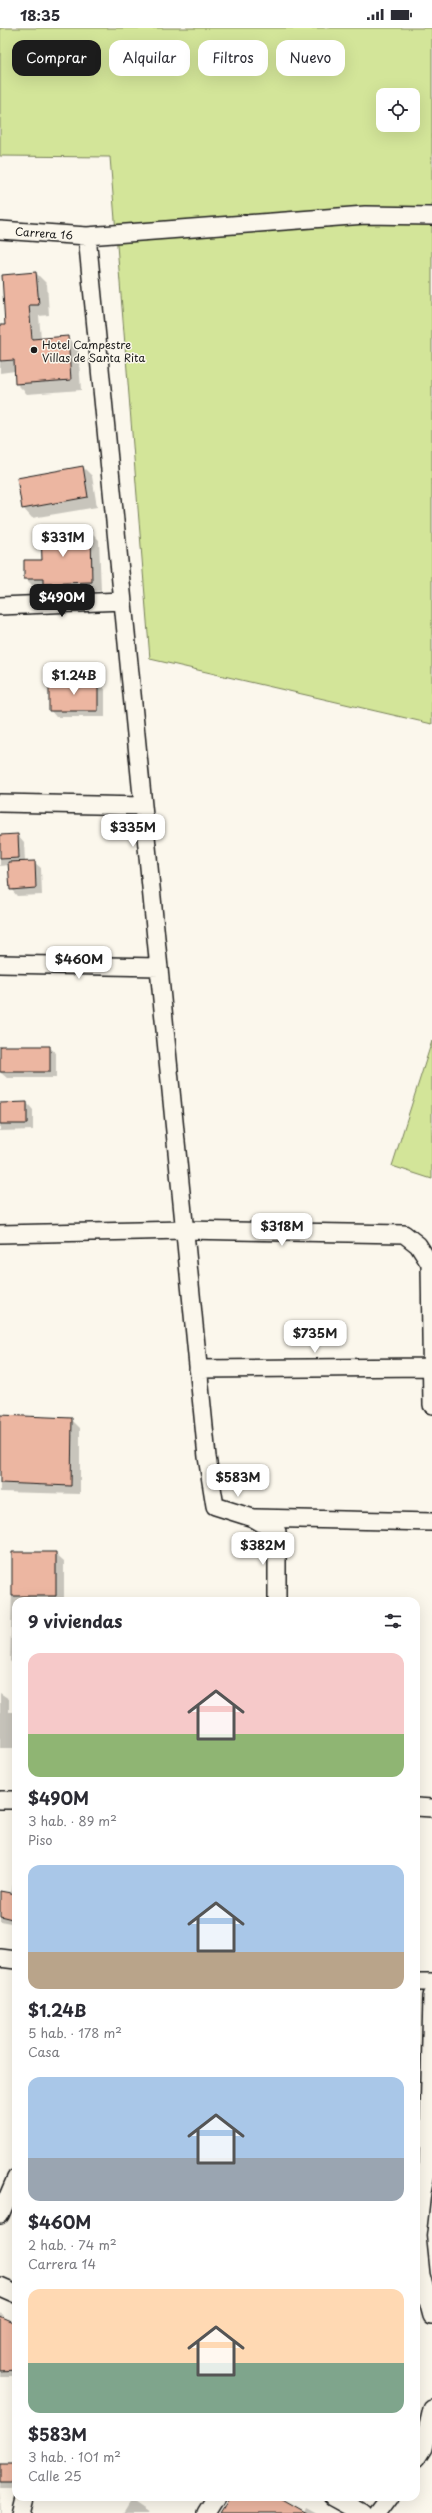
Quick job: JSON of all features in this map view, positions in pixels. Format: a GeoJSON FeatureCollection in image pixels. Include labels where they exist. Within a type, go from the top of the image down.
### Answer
{"type":"FeatureCollection","features":[{"type":"Feature","properties":{"kind":"street","name":"Carrera 16"},"geometry":{"type":"LineString","coordinates":[[0,230],[87,236],[365,215],[432,216]]}},
{"type":"Feature","properties":{"kind":"street"},"geometry":{"type":"LineString","coordinates":[[87,236],[207,1457],[215,1506],[253,1518],[277,1532],[277,1597]]}},
{"type":"Feature","properties":{"kind":"street"},"geometry":{"type":"LineString","coordinates":[[0,606],[123,601]]}},
{"type":"Feature","properties":{"kind":"street"},"geometry":{"type":"LineString","coordinates":[[0,803],[143,806]]}},
{"type":"Feature","properties":{"kind":"street"},"geometry":{"type":"LineString","coordinates":[[0,964],[159,967]]}},
{"type":"Feature","properties":{"kind":"street"},"geometry":{"type":"LineString","coordinates":[[0,1234],[185,1230],[404,1234],[418,1245],[430,1264],[432,1405]]}},
{"type":"Feature","properties":{"kind":"street"},"geometry":{"type":"LineString","coordinates":[[198,1369],[431,1367]]}},
{"type":"Feature","properties":{"kind":"street"},"geometry":{"type":"LineString","coordinates":[[253,1518],[432,1522]]}},
{"type":"Feature","properties":{"kind":"street"},"geometry":{"type":"LineString","coordinates":[[0,1800],[12,1800]]}},
{"type":"Feature","properties":{"kind":"street"},"geometry":{"type":"LineString","coordinates":[[420,1807],[432,1808]]}},
{"type":"Feature","properties":{"kind":"street"},"geometry":{"type":"LineString","coordinates":[[0,1958],[12,1960]]}},
{"type":"Feature","properties":{"kind":"street"},"geometry":{"type":"LineString","coordinates":[[420,1982],[432,1982]]}},
{"type":"Feature","properties":{"kind":"street"},"geometry":{"type":"LineString","coordinates":[[420,2218],[428,2144],[432,1996]]}},
{"type":"Feature","properties":{"kind":"street"},"geometry":{"type":"LineString","coordinates":[[0,2215],[12,2187]]}},
{"type":"Feature","properties":{"kind":"street"},"geometry":{"type":"LineString","coordinates":[[420,2262],[421,2275],[432,2316]]}},
{"type":"Feature","properties":{"kind":"street"},"geometry":{"type":"LineString","coordinates":[[0,2287],[12,2292]]}},
{"type":"Feature","properties":{"kind":"street"},"geometry":{"type":"LineString","coordinates":[[420,2454],[424,2448],[432,2410]]}},
{"type":"Feature","properties":{"kind":"street"},"geometry":{"type":"LineString","coordinates":[[21,2513],[24,2501]]}},
{"type":"Feature","properties":{"kind":"street"},"geometry":{"type":"LineString","coordinates":[[206,2513],[214,2501]]}},
{"type":"Feature","properties":{"kind":"street"},"geometry":{"type":"LineString","coordinates":[[341,2501],[362,2513]]}},
{"type":"Feature","properties":{"kind":"street"},"geometry":{"type":"LineString","coordinates":[[377,2513],[386,2501]]}},
{"type":"Feature","properties":{"kind":"green space"},"geometry":{"type":"Polygon","coordinates":[[[0,28],[432,28],[432,724],[150,659],[110,157],[0,156],[0,28]]]}},
{"type":"Feature","properties":{"kind":"green space"},"geometry":{"type":"Polygon","coordinates":[[[432,1041],[432,1179],[392,1166],[432,1041]]]}},
{"type":"Feature","properties":{"kind":"building","name":"Hotel Campestre Villas de Santa Rita"},"geometry":{"type":"Polygon","coordinates":[[[36,272],[39,305],[29,305],[32,339],[68,336],[71,380],[15,384],[14,360],[0,361],[0,325],[5,325],[2,275],[36,272]]]}},
{"type":"Feature","properties":{"kind":"building"},"geometry":{"type":"Polygon","coordinates":[[[83,466],[88,497],[22,509],[17,478],[83,466]]]}},
{"type":"Feature","properties":{"kind":"building"},"geometry":{"type":"Polygon","coordinates":[[[91,530],[92,582],[43,584],[43,579],[24,579],[24,560],[42,560],[41,532],[91,530]]]}},
{"type":"Feature","properties":{"kind":"building"},"geometry":{"type":"Polygon","coordinates":[[[49,682],[98,682],[98,711],[49,711],[49,682]]]}},
{"type":"Feature","properties":{"kind":"building"},"geometry":{"type":"Polygon","coordinates":[[[18,834],[19,858],[0,859],[0,835],[18,834]]]}},
{"type":"Feature","properties":{"kind":"building"},"geometry":{"type":"Polygon","coordinates":[[[35,861],[36,888],[10,890],[8,862],[35,861]]]}},
{"type":"Feature","properties":{"kind":"building"},"geometry":{"type":"Polygon","coordinates":[[[0,1046],[50,1046],[50,1072],[0,1072],[0,1046]]]}},
{"type":"Feature","properties":{"kind":"building"},"geometry":{"type":"Polygon","coordinates":[[[27,1102],[27,1124],[0,1124],[0,1103],[27,1102]]]}},
{"type":"Feature","properties":{"kind":"building"},"geometry":{"type":"Polygon","coordinates":[[[0,1415],[72,1418],[71,1486],[0,1483],[0,1415]]]}},
{"type":"Feature","properties":{"kind":"building"},"geometry":{"type":"Polygon","coordinates":[[[12,1552],[56,1552],[56,1596],[12,1596],[12,1552]]]}},
{"type":"Feature","properties":{"kind":"building"},"geometry":{"type":"Polygon","coordinates":[[[0,1891],[12,1893],[12,1919],[0,1916],[0,1891]]]}},
{"type":"Feature","properties":{"kind":"building"},"geometry":{"type":"Polygon","coordinates":[[[0,2316],[12,2321],[12,2370],[0,2371],[0,2316]]]}},
{"type":"Feature","properties":{"kind":"building"},"geometry":{"type":"Polygon","coordinates":[[[0,2464],[12,2464],[12,2482],[0,2482],[0,2464]]]}},
{"type":"Feature","properties":{"kind":"building"},"geometry":{"type":"Polygon","coordinates":[[[228,2501],[286,2501],[307,2513],[220,2513],[228,2501]]]}},
{"type":"Feature","properties":{"kind":"place","name":"Hotel Campestre Villas de Santa Rita"},"geometry":{"type":"Point","coordinates":[34,350]}}]}
